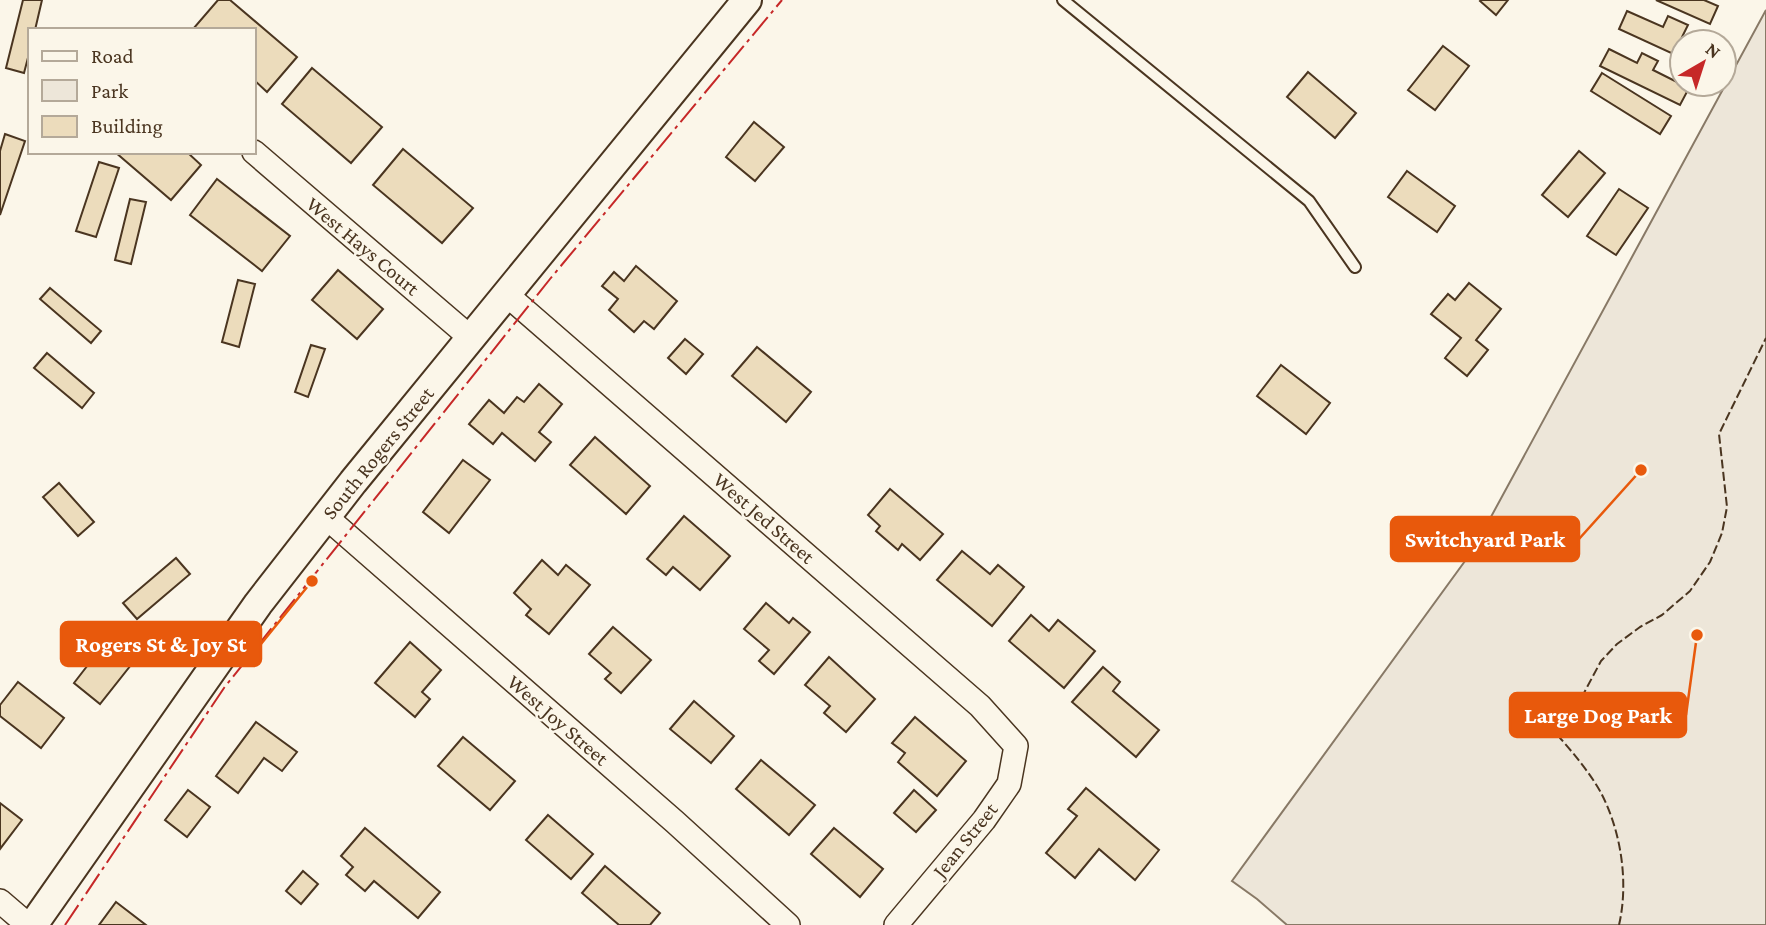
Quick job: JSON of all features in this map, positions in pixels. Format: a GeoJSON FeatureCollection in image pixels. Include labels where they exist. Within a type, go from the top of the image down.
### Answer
{"type":"FeatureCollection","features":[{"type":"Feature","properties":{"kind":"street","name":"South Rogers Street"},"geometry":{"type":"LineString","coordinates":[[31,925],[258,604],[747,0]]}},
{"type":"Feature","properties":{"kind":"street","name":"West Hays Court"},"geometry":{"type":"LineString","coordinates":[[256,154],[472,339]]}},
{"type":"Feature","properties":{"kind":"street","name":"West Jed Street"},"geometry":{"type":"LineString","coordinates":[[507,295],[980,706],[1016,746]]}},
{"type":"Feature","properties":{"kind":"street","name":"West Joy Street"},"geometry":{"type":"LineString","coordinates":[[326,517],[788,925]]}},
{"type":"Feature","properties":{"kind":"street","name":"Jean Street"},"geometry":{"type":"LineString","coordinates":[[896,925],[984,820],[1009,783],[1016,746]]}},
{"type":"Feature","properties":{"kind":"street"},"geometry":{"type":"LineString","coordinates":[[0,901],[31,925]]}},
{"type":"Feature","properties":{"kind":"lane"},"geometry":{"type":"LineString","coordinates":[[1063,0],[1310,201],[1355,267]]}},
{"type":"Feature","properties":{"kind":"green space"},"geometry":{"type":"Polygon","coordinates":[[[1766,10],[1766,925],[1287,925],[1232,881],[1473,550],[1718,98],[1738,98],[1738,62],[1766,10]]]}},
{"type":"Feature","properties":{"kind":"building"},"geometry":{"type":"Polygon","coordinates":[[[23,0],[42,0],[35,28],[28,28],[28,58],[24,73],[6,68],[23,0]]]}},
{"type":"Feature","properties":{"kind":"building"},"geometry":{"type":"Polygon","coordinates":[[[218,0],[230,0],[297,57],[267,92],[256,82],[256,28],[194,28],[218,0]]]}},
{"type":"Feature","properties":{"kind":"building"},"geometry":{"type":"Polygon","coordinates":[[[1481,0],[1508,0],[1496,15],[1481,0]]]}},
{"type":"Feature","properties":{"kind":"building"},"geometry":{"type":"Polygon","coordinates":[[[1656,0],[1704,0],[1718,6],[1710,24],[1656,0]]]}},
{"type":"Feature","properties":{"kind":"building"},"geometry":{"type":"Polygon","coordinates":[[[1627,11],[1663,27],[1668,16],[1688,25],[1686,28],[1668,28],[1668,52],[1619,29],[1627,11]]]}},
{"type":"Feature","properties":{"kind":"building"},"geometry":{"type":"Polygon","coordinates":[[[1443,46],[1469,66],[1435,110],[1408,90],[1443,46]]]}},
{"type":"Feature","properties":{"kind":"building"},"geometry":{"type":"Polygon","coordinates":[[[1609,49],[1637,63],[1642,53],[1658,61],[1653,70],[1668,78],[1668,98],[1684,98],[1680,105],[1600,66],[1609,49]]]}},
{"type":"Feature","properties":{"kind":"building"},"geometry":{"type":"Polygon","coordinates":[[[312,68],[382,127],[351,163],[282,104],[312,68]]]}},
{"type":"Feature","properties":{"kind":"building"},"geometry":{"type":"Polygon","coordinates":[[[1308,72],[1356,113],[1335,138],[1287,97],[1308,72]]]}},
{"type":"Feature","properties":{"kind":"building"},"geometry":{"type":"Polygon","coordinates":[[[1602,73],[1671,116],[1660,134],[1591,91],[1602,73]]]}},
{"type":"Feature","properties":{"kind":"building"},"geometry":{"type":"Polygon","coordinates":[[[754,122],[784,147],[755,181],[726,157],[754,122]]]}},
{"type":"Feature","properties":{"kind":"building"},"geometry":{"type":"Polygon","coordinates":[[[5,134],[25,141],[0,215],[0,151],[5,134]]]}},
{"type":"Feature","properties":{"kind":"building"},"geometry":{"type":"Polygon","coordinates":[[[403,149],[473,208],[442,243],[373,185],[403,149]]]}},
{"type":"Feature","properties":{"kind":"building"},"geometry":{"type":"Polygon","coordinates":[[[1579,151],[1605,173],[1568,217],[1542,195],[1579,151]]]}},
{"type":"Feature","properties":{"kind":"building"},"geometry":{"type":"Polygon","coordinates":[[[117,154],[189,154],[201,165],[171,200],[117,154]]]}},
{"type":"Feature","properties":{"kind":"building"},"geometry":{"type":"Polygon","coordinates":[[[99,162],[119,168],[96,237],[76,231],[99,162]]]}},
{"type":"Feature","properties":{"kind":"building"},"geometry":{"type":"Polygon","coordinates":[[[1407,171],[1455,206],[1437,232],[1388,197],[1407,171]]]}},
{"type":"Feature","properties":{"kind":"building"},"geometry":{"type":"Polygon","coordinates":[[[217,179],[290,236],[262,271],[190,215],[217,179]]]}},
{"type":"Feature","properties":{"kind":"building"},"geometry":{"type":"Polygon","coordinates":[[[1619,189],[1648,208],[1616,255],[1587,236],[1619,189]]]}},
{"type":"Feature","properties":{"kind":"building"},"geometry":{"type":"Polygon","coordinates":[[[130,199],[146,202],[131,264],[115,260],[130,199]]]}},
{"type":"Feature","properties":{"kind":"building"},"geometry":{"type":"Polygon","coordinates":[[[636,266],[677,301],[654,329],[644,321],[634,332],[609,310],[618,299],[602,286],[614,272],[624,281],[636,266]]]}},
{"type":"Feature","properties":{"kind":"building"},"geometry":{"type":"Polygon","coordinates":[[[338,270],[383,309],[357,339],[312,300],[338,270]]]}},
{"type":"Feature","properties":{"kind":"building"},"geometry":{"type":"Polygon","coordinates":[[[238,280],[255,284],[239,347],[222,342],[238,280]]]}},
{"type":"Feature","properties":{"kind":"building"},"geometry":{"type":"Polygon","coordinates":[[[1469,283],[1501,309],[1476,340],[1488,350],[1467,376],[1445,358],[1461,338],[1431,314],[1448,294],[1455,300],[1469,283]]]}},
{"type":"Feature","properties":{"kind":"building"},"geometry":{"type":"Polygon","coordinates":[[[50,288],[101,331],[91,343],[40,299],[50,288]]]}},
{"type":"Feature","properties":{"kind":"building"},"geometry":{"type":"Polygon","coordinates":[[[685,339],[703,354],[686,374],[668,358],[685,339]]]}},
{"type":"Feature","properties":{"kind":"building"},"geometry":{"type":"Polygon","coordinates":[[[311,345],[325,349],[308,397],[295,392],[311,345]]]}},
{"type":"Feature","properties":{"kind":"building"},"geometry":{"type":"Polygon","coordinates":[[[757,347],[811,392],[786,422],[732,376],[757,347]]]}},
{"type":"Feature","properties":{"kind":"building"},"geometry":{"type":"Polygon","coordinates":[[[47,353],[94,393],[82,408],[34,368],[47,353]]]}},
{"type":"Feature","properties":{"kind":"building"},"geometry":{"type":"Polygon","coordinates":[[[1281,365],[1330,403],[1306,434],[1257,396],[1281,365]]]}},
{"type":"Feature","properties":{"kind":"building"},"geometry":{"type":"Polygon","coordinates":[[[539,384],[562,404],[539,432],[551,442],[535,461],[502,433],[493,444],[469,424],[489,400],[504,413],[517,397],[524,402],[539,384]]]}},
{"type":"Feature","properties":{"kind":"building"},"geometry":{"type":"Polygon","coordinates":[[[595,437],[650,486],[626,514],[570,465],[595,437]]]}},
{"type":"Feature","properties":{"kind":"building"},"geometry":{"type":"Polygon","coordinates":[[[463,460],[490,480],[449,533],[423,512],[463,460]]]}},
{"type":"Feature","properties":{"kind":"building"},"geometry":{"type":"Polygon","coordinates":[[[59,483],[94,522],[78,536],[43,497],[59,483]]]}},
{"type":"Feature","properties":{"kind":"building"},"geometry":{"type":"Polygon","coordinates":[[[890,489],[943,534],[920,560],[902,544],[898,550],[876,531],[880,526],[868,515],[890,489]]]}},
{"type":"Feature","properties":{"kind":"building"},"geometry":{"type":"Polygon","coordinates":[[[684,516],[730,556],[700,590],[673,567],[666,575],[647,559],[684,516]]]}},
{"type":"Feature","properties":{"kind":"building"},"geometry":{"type":"Polygon","coordinates":[[[962,551],[990,574],[998,565],[1024,587],[992,626],[937,580],[962,551]]]}},
{"type":"Feature","properties":{"kind":"building"},"geometry":{"type":"Polygon","coordinates":[[[176,558],[190,574],[137,619],[123,603],[176,558]]]}},
{"type":"Feature","properties":{"kind":"building"},"geometry":{"type":"Polygon","coordinates":[[[542,560],[558,575],[566,565],[590,585],[549,634],[526,615],[531,609],[514,593],[542,560]]]}},
{"type":"Feature","properties":{"kind":"building"},"geometry":{"type":"Polygon","coordinates":[[[766,603],[789,623],[793,618],[810,632],[774,674],[759,661],[769,650],[744,629],[766,603]]]}},
{"type":"Feature","properties":{"kind":"building"},"geometry":{"type":"Polygon","coordinates":[[[1031,615],[1049,631],[1058,620],[1095,651],[1064,688],[1009,641],[1031,615]]]}},
{"type":"Feature","properties":{"kind":"building"},"geometry":{"type":"Polygon","coordinates":[[[119,625],[146,646],[100,704],[74,683],[119,625]]]}},
{"type":"Feature","properties":{"kind":"building"},"geometry":{"type":"Polygon","coordinates":[[[613,627],[651,660],[621,693],[605,679],[611,673],[589,654],[613,627]]]}},
{"type":"Feature","properties":{"kind":"building"},"geometry":{"type":"Polygon","coordinates":[[[410,642],[441,670],[422,692],[430,699],[415,717],[375,683],[410,642]]]}},
{"type":"Feature","properties":{"kind":"building"},"geometry":{"type":"Polygon","coordinates":[[[829,657],[875,699],[846,732],[824,713],[830,706],[805,685],[829,657]]]}},
{"type":"Feature","properties":{"kind":"building"},"geometry":{"type":"Polygon","coordinates":[[[1103,667],[1120,682],[1113,691],[1159,730],[1136,757],[1072,702],[1103,667]]]}},
{"type":"Feature","properties":{"kind":"building"},"geometry":{"type":"Polygon","coordinates":[[[18,682],[64,718],[41,748],[0,716],[0,705],[18,682]]]}},
{"type":"Feature","properties":{"kind":"building"},"geometry":{"type":"Polygon","coordinates":[[[694,701],[734,736],[711,763],[670,729],[694,701]]]}},
{"type":"Feature","properties":{"kind":"building"},"geometry":{"type":"Polygon","coordinates":[[[915,717],[966,761],[937,796],[898,762],[905,753],[892,743],[915,717]]]}},
{"type":"Feature","properties":{"kind":"building"},"geometry":{"type":"Polygon","coordinates":[[[256,722],[297,752],[282,771],[264,758],[238,793],[216,776],[256,722]]]}},
{"type":"Feature","properties":{"kind":"building"},"geometry":{"type":"Polygon","coordinates":[[[463,737],[515,781],[490,810],[438,766],[463,737]]]}},
{"type":"Feature","properties":{"kind":"building"},"geometry":{"type":"Polygon","coordinates":[[[761,760],[815,805],[789,835],[736,789],[761,760]]]}},
{"type":"Feature","properties":{"kind":"building"},"geometry":{"type":"Polygon","coordinates":[[[1086,788],[1159,850],[1135,880],[1099,849],[1075,878],[1046,853],[1077,816],[1068,809],[1086,788]]]}},
{"type":"Feature","properties":{"kind":"building"},"geometry":{"type":"Polygon","coordinates":[[[188,790],[210,807],[187,837],[165,820],[188,790]]]}},
{"type":"Feature","properties":{"kind":"building"},"geometry":{"type":"Polygon","coordinates":[[[914,790],[936,810],[916,832],[894,813],[914,790]]]}},
{"type":"Feature","properties":{"kind":"building"},"geometry":{"type":"Polygon","coordinates":[[[0,803],[22,820],[0,849],[0,803]]]}},
{"type":"Feature","properties":{"kind":"building"},"geometry":{"type":"Polygon","coordinates":[[[548,815],[593,854],[571,879],[526,840],[548,815]]]}},
{"type":"Feature","properties":{"kind":"building"},"geometry":{"type":"Polygon","coordinates":[[[365,828],[440,892],[418,918],[374,881],[365,891],[346,875],[353,867],[341,856],[365,828]]]}},
{"type":"Feature","properties":{"kind":"building"},"geometry":{"type":"Polygon","coordinates":[[[834,828],[883,869],[860,897],[811,854],[834,828]]]}},
{"type":"Feature","properties":{"kind":"building"},"geometry":{"type":"Polygon","coordinates":[[[605,866],[660,913],[650,925],[619,925],[582,893],[605,866]]]}},
{"type":"Feature","properties":{"kind":"building"},"geometry":{"type":"Polygon","coordinates":[[[303,871],[318,884],[301,904],[286,891],[303,871]]]}},
{"type":"Feature","properties":{"kind":"building"},"geometry":{"type":"Polygon","coordinates":[[[116,902],[146,925],[99,925],[116,902]]]}},
{"type":"Feature","properties":{"kind":"fence"},"geometry":{"type":"LineString","coordinates":[[1619,925],[1623,874],[1613,822],[1596,784],[1560,738],[1601,661],[1617,644],[1662,615],[1690,591],[1710,562],[1722,533],[1727,507],[1719,434],[1766,338]]}},
{"type":"Feature","properties":{"kind":"power"},"geometry":{"type":"LineString","coordinates":[[65,925],[224,688],[550,279],[782,0]]}},
{"type":"Feature","properties":{"kind":"place","name":"Switchyard Park"},"geometry":{"type":"Point","coordinates":[1641,470]}},
{"type":"Feature","properties":{"kind":"place","name":"Rogers St & Joy St"},"geometry":{"type":"Point","coordinates":[312,581]}},
{"type":"Feature","properties":{"kind":"place","name":"Large Dog Park"},"geometry":{"type":"Point","coordinates":[1697,635]}}]}
